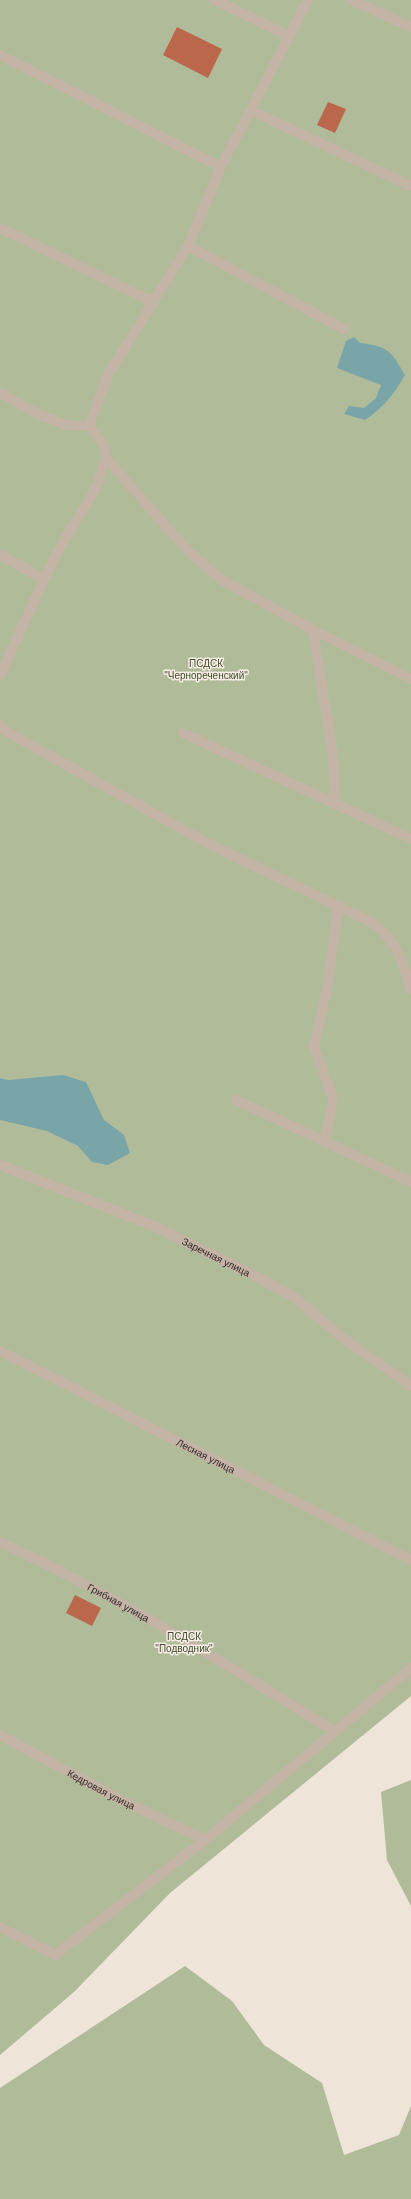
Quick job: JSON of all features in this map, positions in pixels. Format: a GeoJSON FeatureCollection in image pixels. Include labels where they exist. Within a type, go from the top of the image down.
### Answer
{"type":"FeatureCollection","features":[{"type":"Feature","properties":{"kind":"street"},"geometry":{"type":"LineString","coordinates":[[215,0],[289,36]]}},
{"type":"Feature","properties":{"kind":"street"},"geometry":{"type":"LineString","coordinates":[[89,426],[108,375],[188,246],[221,167],[308,0]]}},
{"type":"Feature","properties":{"kind":"street"},"geometry":{"type":"LineString","coordinates":[[351,0],[411,28]]}},
{"type":"Feature","properties":{"kind":"street"},"geometry":{"type":"LineString","coordinates":[[0,55],[221,167]]}},
{"type":"Feature","properties":{"kind":"street"},"geometry":{"type":"LineString","coordinates":[[250,110],[411,186]]}},
{"type":"Feature","properties":{"kind":"street"},"geometry":{"type":"LineString","coordinates":[[0,228],[154,302]]}},
{"type":"Feature","properties":{"kind":"street"},"geometry":{"type":"LineString","coordinates":[[188,246],[344,329]]}},
{"type":"Feature","properties":{"kind":"street"},"geometry":{"type":"LineString","coordinates":[[0,393],[38,414],[66,425],[89,426],[102,441],[105,456],[97,483],[84,511],[67,535],[44,579],[0,676]]}},
{"type":"Feature","properties":{"kind":"street"},"geometry":{"type":"LineString","coordinates":[[105,456],[188,551],[222,580],[313,630],[411,679]]}},
{"type":"Feature","properties":{"kind":"street"},"geometry":{"type":"LineString","coordinates":[[0,554],[44,579]]}},
{"type":"Feature","properties":{"kind":"street"},"geometry":{"type":"LineString","coordinates":[[313,630],[333,756],[335,804]]}},
{"type":"Feature","properties":{"kind":"street"},"geometry":{"type":"LineString","coordinates":[[0,726],[7,732],[81,774],[209,844],[371,922],[386,933],[398,951],[411,989]]}},
{"type":"Feature","properties":{"kind":"street"},"geometry":{"type":"LineString","coordinates":[[183,733],[411,839]]}},
{"type":"Feature","properties":{"kind":"street"},"geometry":{"type":"LineString","coordinates":[[325,1142],[333,1098],[314,1047],[328,984],[338,906]]}},
{"type":"Feature","properties":{"kind":"street"},"geometry":{"type":"LineString","coordinates":[[236,1100],[411,1182]]}},
{"type":"Feature","properties":{"kind":"street","name":"Заречная улица"},"geometry":{"type":"LineString","coordinates":[[0,1165],[149,1224],[257,1277],[294,1297],[344,1339],[411,1386]]}},
{"type":"Feature","properties":{"kind":"street","name":"Лесная улица"},"geometry":{"type":"LineString","coordinates":[[0,1351],[411,1560]]}},
{"type":"Feature","properties":{"kind":"street","name":"Грибная улица"},"geometry":{"type":"LineString","coordinates":[[0,1542],[78,1580],[239,1672],[335,1732]]}},
{"type":"Feature","properties":{"kind":"street"},"geometry":{"type":"LineString","coordinates":[[0,1927],[55,1954],[205,1840],[411,1668]]}},
{"type":"Feature","properties":{"kind":"street","name":"Кедровая улица"},"geometry":{"type":"LineString","coordinates":[[0,1735],[113,1796],[205,1840]]}},
{"type":"Feature","properties":{"kind":"green space","name":"ПСДСК \"Чернореченский\""},"geometry":{"type":"Polygon","coordinates":[[[0,0],[411,0],[411,1696],[170,1893],[74,1992],[0,2055],[0,0]]]}},
{"type":"Feature","properties":{"kind":"green space"},"geometry":{"type":"Polygon","coordinates":[[[411,1780],[411,1906],[387,1860],[381,1792],[411,1780]]]}},
{"type":"Feature","properties":{"kind":"green space"},"geometry":{"type":"Polygon","coordinates":[[[185,1966],[232,2001],[264,2045],[322,2083],[344,2155],[399,2135],[411,2106],[411,2199],[0,2199],[0,2088],[185,1966]]]}},
{"type":"Feature","properties":{"kind":"water"},"geometry":{"type":"Polygon","coordinates":[[[354,337],[360,343],[377,346],[388,351],[396,360],[405,375],[388,400],[365,420],[344,414],[349,406],[364,408],[376,398],[381,385],[337,368],[346,341],[354,337]]]}},
{"type":"Feature","properties":{"kind":"water"},"geometry":{"type":"Polygon","coordinates":[[[63,1075],[86,1082],[104,1120],[124,1135],[130,1153],[108,1165],[92,1162],[78,1146],[47,1131],[0,1120],[0,1078],[8,1080],[63,1075]]]}},
{"type":"Feature","properties":{"kind":"building"},"geometry":{"type":"Polygon","coordinates":[[[177,27],[222,49],[208,78],[163,55],[177,27]]]}},
{"type":"Feature","properties":{"kind":"building"},"geometry":{"type":"Polygon","coordinates":[[[328,102],[346,109],[335,133],[317,125],[328,102]]]}},
{"type":"Feature","properties":{"kind":"building"},"geometry":{"type":"Polygon","coordinates":[[[75,1595],[101,1608],[92,1626],[66,1613],[75,1595]]]}},
{"type":"Feature","properties":{"kind":"park label","name":"ПСДСК \"Подводник\""},"geometry":{"type":"Point","coordinates":[184,1642]}}]}
